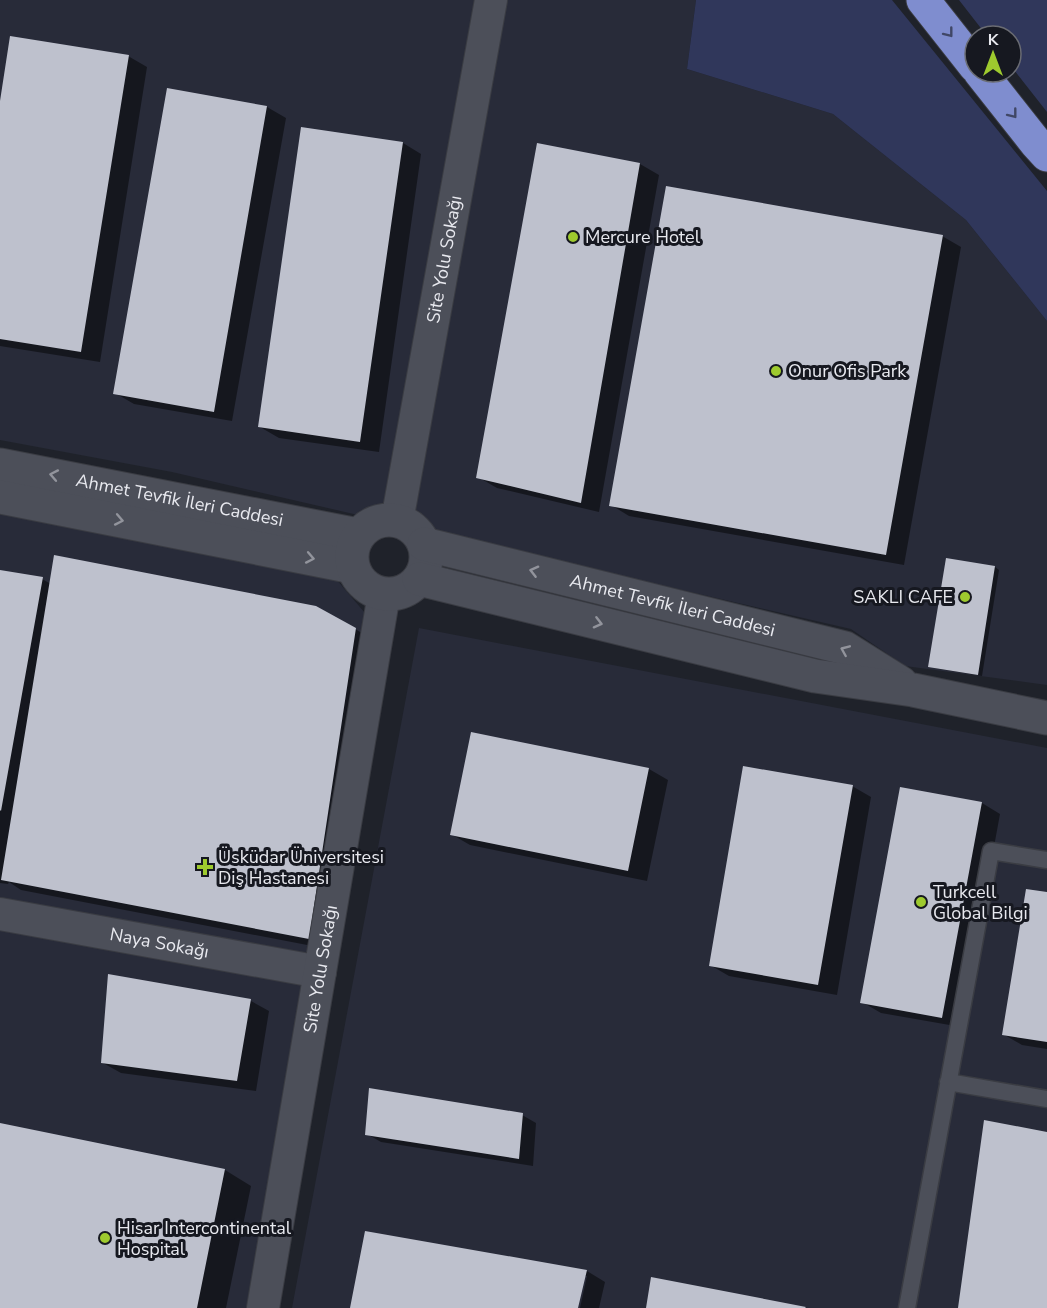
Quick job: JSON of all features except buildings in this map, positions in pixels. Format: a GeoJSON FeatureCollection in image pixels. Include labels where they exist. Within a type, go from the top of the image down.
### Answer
{"type":"FeatureCollection","features":[{"type":"Feature","properties":{"kind":"highway"},"geometry":{"type":"LineString","coordinates":[[923,0],[963,51]]}},
{"type":"Feature","properties":{"kind":"highway"},"geometry":{"type":"LineString","coordinates":[[989,84],[1047,154]]}},
{"type":"Feature","properties":{"kind":"street","name":"Site Yolu Sokağı"},"geometry":{"type":"LineString","coordinates":[[397,521],[491,0]]}},
{"type":"Feature","properties":{"kind":"street","name":"Ahmet Tevfik İleri Caddesi"},"geometry":{"type":"LineString","coordinates":[[0,465],[358,535]]}},
{"type":"Feature","properties":{"kind":"street","name":"Ahmet Tevfik İleri Caddesi"},"geometry":{"type":"LineString","coordinates":[[0,497],[353,567]]}},
{"type":"Feature","properties":{"kind":"street"},"geometry":{"type":"LineString","coordinates":[[386,520],[397,521],[418,534],[424,544],[426,556],[424,568],[419,579],[403,591],[384,594],[373,591],[357,577],[351,556],[358,535],[366,527],[386,520]]}},
{"type":"Feature","properties":{"kind":"street","name":"Ahmet Tevfik İleri Caddesi"},"geometry":{"type":"LineString","coordinates":[[424,544],[845,648],[913,690]]}},
{"type":"Feature","properties":{"kind":"street","name":"Ahmet Tevfik İleri Caddesi"},"geometry":{"type":"LineString","coordinates":[[419,579],[815,676],[913,690],[1047,718]]}},
{"type":"Feature","properties":{"kind":"street","name":"Site Yolu Sokağı"},"geometry":{"type":"LineString","coordinates":[[263,1308],[384,594]]}},
{"type":"Feature","properties":{"kind":"street","name":"Naya Sokağı"},"geometry":{"type":"LineString","coordinates":[[0,914],[320,972]]}},
{"type":"Feature","properties":{"kind":"lane"},"geometry":{"type":"LineString","coordinates":[[907,1308],[991,850],[1047,860]]}},
{"type":"Feature","properties":{"kind":"lane"},"geometry":{"type":"LineString","coordinates":[[948,1082],[1047,1099]]}},
{"type":"Feature","properties":{"kind":"shaded area"},"geometry":{"type":"Polygon","coordinates":[[[0,0],[696,0],[687,69],[833,114],[966,220],[1047,321],[1047,685],[905,666],[851,629],[172,472],[0,440],[0,0]]]}},
{"type":"Feature","properties":{"kind":"shaded area"},"geometry":{"type":"Polygon","coordinates":[[[696,0],[892,0],[1047,191],[1047,321],[966,220],[833,114],[687,69],[696,0]]]}},
{"type":"Feature","properties":{"kind":"shaded area"},"geometry":{"type":"Polygon","coordinates":[[[959,0],[1047,0],[1047,112],[1023,81],[1023,24],[978,24],[959,0]]]}},
{"type":"Feature","properties":{"kind":"shaded area"},"geometry":{"type":"Polygon","coordinates":[[[0,513],[336,579],[365,613],[265,1308],[0,1308],[0,513]]]}},
{"type":"Feature","properties":{"kind":"shaded area"},"geometry":{"type":"Polygon","coordinates":[[[419,628],[1047,748],[1047,1308],[292,1308],[419,628]]]}},
{"type":"Feature","properties":{"kind":"place","name":"Mercure Hotel"},"geometry":{"type":"Point","coordinates":[573,237]}},
{"type":"Feature","properties":{"kind":"place","name":"Onur Ofis Park"},"geometry":{"type":"Point","coordinates":[776,371]}},
{"type":"Feature","properties":{"kind":"place","name":"SAKLI CAFE"},"geometry":{"type":"Point","coordinates":[965,597]}},
{"type":"Feature","properties":{"kind":"place","name":"Üsküdar Üniversitesi Diş Hastanesi"},"geometry":{"type":"Point","coordinates":[205,867]}},
{"type":"Feature","properties":{"kind":"place","name":"Turkcell Global Bilgi"},"geometry":{"type":"Point","coordinates":[921,902]}},
{"type":"Feature","properties":{"kind":"place","name":"Hisar Intercontinental Hospital"},"geometry":{"type":"Point","coordinates":[105,1238]}}]}
